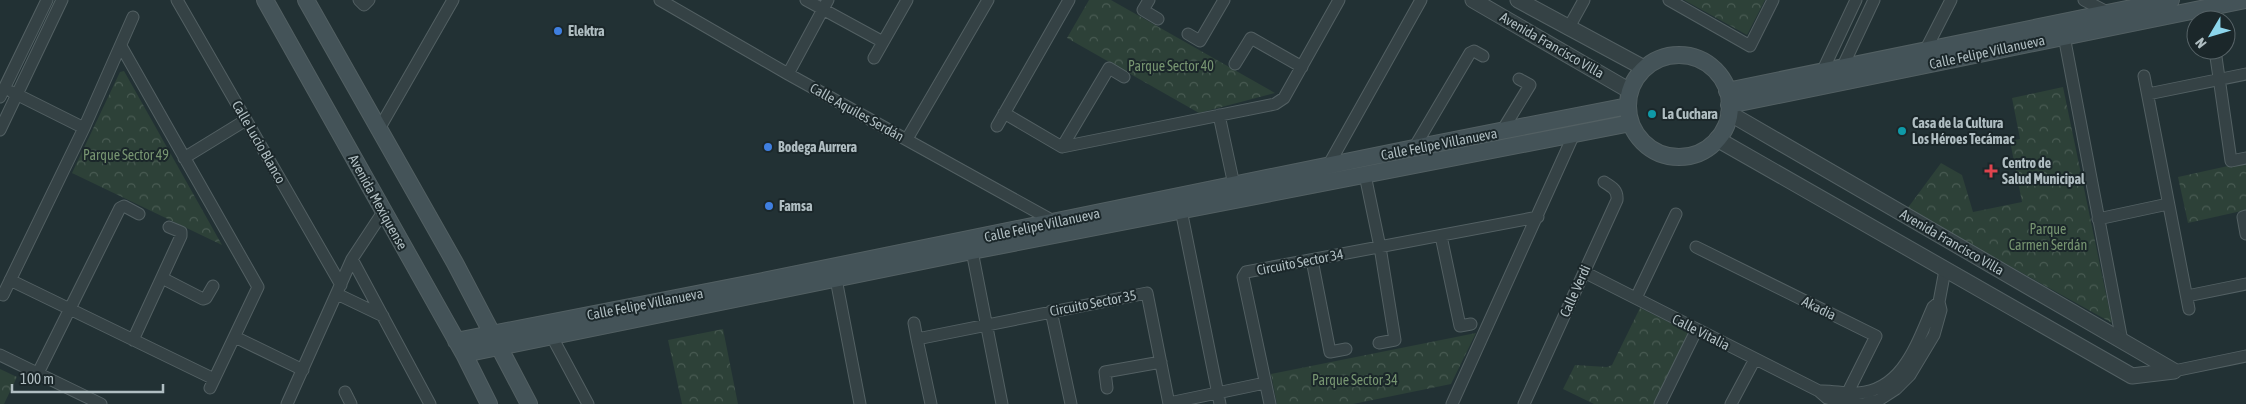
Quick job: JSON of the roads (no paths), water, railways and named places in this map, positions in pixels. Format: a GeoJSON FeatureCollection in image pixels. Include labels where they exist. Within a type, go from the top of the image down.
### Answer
{"type":"FeatureCollection","features":[{"type":"Feature","properties":{"kind":"main road","name":"Avenida Mexiquense"},"geometry":{"type":"LineString","coordinates":[[265,0],[460,347],[489,404]]}},
{"type":"Feature","properties":{"kind":"main road"},"geometry":{"type":"LineString","coordinates":[[306,0],[495,339],[529,404]]}},
{"type":"Feature","properties":{"kind":"main road","name":"Calle Felipe Villanueva"},"geometry":{"type":"LineString","coordinates":[[1729,103],[1822,72],[2171,0]]}},
{"type":"Feature","properties":{"kind":"main road","name":"Calle Felipe Villanueva"},"geometry":{"type":"LineString","coordinates":[[2218,10],[2245,0]]}},
{"type":"Feature","properties":{"kind":"main road","name":"Calle Felipe Villanueva"},"geometry":{"type":"LineString","coordinates":[[1729,103],[2064,36],[2186,17]]}},
{"type":"Feature","properties":{"kind":"main road"},"geometry":{"type":"LineString","coordinates":[[1675,55],[1692,56],[1708,64],[1720,76],[1729,103],[1726,123],[1717,140],[1695,154],[1682,156],[1669,155],[1657,151],[1646,144],[1631,123],[1629,98],[1638,75],[1644,68],[1658,59],[1675,55]]}},
{"type":"Feature","properties":{"kind":"main road","name":"Calle Felipe Villanueva"},"geometry":{"type":"LineString","coordinates":[[460,347],[982,245],[1180,204],[1234,186],[1414,148],[1502,132],[1629,98]]}},
{"type":"Feature","properties":{"kind":"main road","name":"Calle Felipe Villanueva"},"geometry":{"type":"LineString","coordinates":[[495,339],[551,335],[836,280],[982,245],[1055,222],[1365,175],[1631,123]]}},
{"type":"Feature","properties":{"kind":"street"},"geometry":{"type":"LineString","coordinates":[[47,0],[2,93],[17,94],[84,128]]}},
{"type":"Feature","properties":{"kind":"street"},"geometry":{"type":"LineString","coordinates":[[0,130],[62,0]]}},
{"type":"Feature","properties":{"kind":"street","name":"Calle Lucio Blanco"},"geometry":{"type":"LineString","coordinates":[[177,0],[246,120],[339,289]]}},
{"type":"Feature","properties":{"kind":"street"},"geometry":{"type":"LineString","coordinates":[[359,0],[364,5],[369,0]]}},
{"type":"Feature","properties":{"kind":"street"},"geometry":{"type":"LineString","coordinates":[[379,129],[453,0]]}},
{"type":"Feature","properties":{"kind":"street","name":"Calle Aquiles Serdán"},"geometry":{"type":"LineString","coordinates":[[661,0],[788,74],[1055,222]]}},
{"type":"Feature","properties":{"kind":"street"},"geometry":{"type":"LineString","coordinates":[[806,0],[826,5],[883,42]]}},
{"type":"Feature","properties":{"kind":"street"},"geometry":{"type":"LineString","coordinates":[[874,58],[907,0]]}},
{"type":"Feature","properties":{"kind":"street"},"geometry":{"type":"LineString","coordinates":[[907,139],[988,0]]}},
{"type":"Feature","properties":{"kind":"street"},"geometry":{"type":"LineString","coordinates":[[997,126],[1070,0]]}},
{"type":"Feature","properties":{"kind":"street"},"geometry":{"type":"LineString","coordinates":[[1149,0],[1144,10],[1158,18]]}},
{"type":"Feature","properties":{"kind":"street"},"geometry":{"type":"LineString","coordinates":[[1188,34],[1200,41],[1224,0]]}},
{"type":"Feature","properties":{"kind":"street"},"geometry":{"type":"LineString","coordinates":[[1328,166],[1421,0]]}},
{"type":"Feature","properties":{"kind":"street","name":"Avenida Francisco Villa"},"geometry":{"type":"LineString","coordinates":[[1473,0],[1629,98]]}},
{"type":"Feature","properties":{"kind":"street","name":"Avenida Francisco Villa"},"geometry":{"type":"LineString","coordinates":[[1518,0],[1568,29],[1644,68]]}},
{"type":"Feature","properties":{"kind":"street"},"geometry":{"type":"LineString","coordinates":[[1568,29],[1584,0]]}},
{"type":"Feature","properties":{"kind":"street"},"geometry":{"type":"LineString","coordinates":[[1669,0],[1750,46],[1773,0]]}},
{"type":"Feature","properties":{"kind":"street"},"geometry":{"type":"LineString","coordinates":[[1822,72],[1855,0]]}},
{"type":"Feature","properties":{"kind":"street"},"geometry":{"type":"LineString","coordinates":[[1842,68],[1874,0]]}},
{"type":"Feature","properties":{"kind":"street"},"geometry":{"type":"LineString","coordinates":[[1925,51],[1951,0]]}},
{"type":"Feature","properties":{"kind":"street"},"geometry":{"type":"LineString","coordinates":[[2084,0],[2107,12]]}},
{"type":"Feature","properties":{"kind":"street"},"geometry":{"type":"LineString","coordinates":[[1004,113],[1062,148],[1275,104],[1284,98],[1302,67],[1334,2]]}},
{"type":"Feature","properties":{"kind":"street"},"geometry":{"type":"LineString","coordinates":[[788,74],[826,5]]}},
{"type":"Feature","properties":{"kind":"street"},"geometry":{"type":"LineString","coordinates":[[3,295],[84,128],[133,16]]}},
{"type":"Feature","properties":{"kind":"street"},"geometry":{"type":"LineString","coordinates":[[2064,36],[2122,341]]}},
{"type":"Feature","properties":{"kind":"street"},"geometry":{"type":"LineString","coordinates":[[1235,64],[1251,38],[1302,67]]}},
{"type":"Feature","properties":{"kind":"street"},"geometry":{"type":"LineString","coordinates":[[10,280],[133,340],[212,384],[235,336],[258,287],[121,46]]}},
{"type":"Feature","properties":{"kind":"street"},"geometry":{"type":"LineString","coordinates":[[1414,148],[1470,53],[1474,51],[1483,56]]}},
{"type":"Feature","properties":{"kind":"street"},"geometry":{"type":"LineString","coordinates":[[2216,60],[2231,161],[2246,158]]}},
{"type":"Feature","properties":{"kind":"street"},"geometry":{"type":"LineString","coordinates":[[1062,148],[1109,68],[1124,77]]}},
{"type":"Feature","properties":{"kind":"street"},"geometry":{"type":"LineString","coordinates":[[2148,94],[2246,74]]}},
{"type":"Feature","properties":{"kind":"street"},"geometry":{"type":"LineString","coordinates":[[2144,76],[2189,309]]}},
{"type":"Feature","properties":{"kind":"street"},"geometry":{"type":"LineString","coordinates":[[1502,132],[1530,85],[1519,79]]}},
{"type":"Feature","properties":{"kind":"street","name":"Avenida Francisco Villa"},"geometry":{"type":"LineString","coordinates":[[1729,103],[2174,371]]}},
{"type":"Feature","properties":{"kind":"street"},"geometry":{"type":"LineString","coordinates":[[1219,115],[1234,186]]}},
{"type":"Feature","properties":{"kind":"street"},"geometry":{"type":"LineString","coordinates":[[184,158],[246,120]]}},
{"type":"Feature","properties":{"kind":"street"},"geometry":{"type":"LineString","coordinates":[[1452,404],[1574,134]]}},
{"type":"Feature","properties":{"kind":"street","name":"Avenida Francisco Villa"},"geometry":{"type":"LineString","coordinates":[[1717,140],[2132,376],[2174,371]]}},
{"type":"Feature","properties":{"kind":"street"},"geometry":{"type":"LineString","coordinates":[[1365,175],[1380,247],[1395,340],[1379,343]]}},
{"type":"Feature","properties":{"kind":"street","name":"Calle Verdi"},"geometry":{"type":"LineString","coordinates":[[1524,404],[1617,200],[1618,194],[1604,182]]}},
{"type":"Feature","properties":{"kind":"street"},"geometry":{"type":"LineString","coordinates":[[1180,204],[1219,398],[1265,383]]}},
{"type":"Feature","properties":{"kind":"street"},"geometry":{"type":"LineString","coordinates":[[2098,219],[2168,204]]}},
{"type":"Feature","properties":{"kind":"street"},"geometry":{"type":"LineString","coordinates":[[38,373],[71,310],[120,208],[124,206],[139,214]]}},
{"type":"Feature","properties":{"kind":"street"},"geometry":{"type":"LineString","coordinates":[[287,404],[352,259],[383,212]]}},
{"type":"Feature","properties":{"kind":"street"},"geometry":{"type":"LineString","coordinates":[[1636,298],[1676,214]]}},
{"type":"Feature","properties":{"kind":"street"},"geometry":{"type":"LineString","coordinates":[[2246,216],[2243,217],[2246,234]]}},
{"type":"Feature","properties":{"kind":"street","name":"Circuito Sector 34"},"geometry":{"type":"LineString","coordinates":[[1270,404],[1243,274],[1538,217]]}},
{"type":"Feature","properties":{"kind":"street"},"geometry":{"type":"LineString","coordinates":[[133,340],[182,234],[169,226]]}},
{"type":"Feature","properties":{"kind":"street"},"geometry":{"type":"LineString","coordinates":[[1441,236],[1460,324],[1462,326],[1471,324]]}},
{"type":"Feature","properties":{"kind":"street"},"geometry":{"type":"LineString","coordinates":[[982,245],[986,324],[1002,404]]}},
{"type":"Feature","properties":{"kind":"street","name":"Akadia"},"geometry":{"type":"LineString","coordinates":[[1696,247],[1876,336],[1845,398]]}},
{"type":"Feature","properties":{"kind":"street"},"geometry":{"type":"LineString","coordinates":[[352,259],[430,404]]}},
{"type":"Feature","properties":{"kind":"street"},"geometry":{"type":"LineString","coordinates":[[1312,260],[1330,352],[1346,349]]}},
{"type":"Feature","properties":{"kind":"street","name":"Calle Vitalia"},"geometry":{"type":"LineString","coordinates":[[1584,272],[1825,396],[1845,398],[1863,404],[1879,400],[1896,390],[1906,372],[1934,335],[1941,310],[1939,302],[1945,270]]}},
{"type":"Feature","properties":{"kind":"street"},"geometry":{"type":"LineString","coordinates":[[162,278],[203,299],[206,298],[213,286]]}},
{"type":"Feature","properties":{"kind":"street"},"geometry":{"type":"LineString","coordinates":[[836,280],[860,404]]}},
{"type":"Feature","properties":{"kind":"street"},"geometry":{"type":"LineString","coordinates":[[2186,296],[2246,284]]}},
{"type":"Feature","properties":{"kind":"street"},"geometry":{"type":"LineString","coordinates":[[339,289],[383,316]]}},
{"type":"Feature","properties":{"kind":"street","name":"Circuito Sector 35"},"geometry":{"type":"LineString","coordinates":[[918,339],[1147,293],[1169,404],[1219,398]]}},
{"type":"Feature","properties":{"kind":"street"},"geometry":{"type":"LineString","coordinates":[[1052,311],[1071,404]]}},
{"type":"Feature","properties":{"kind":"street"},"geometry":{"type":"LineString","coordinates":[[914,323],[931,404]]}},
{"type":"Feature","properties":{"kind":"street"},"geometry":{"type":"LineString","coordinates":[[1660,404],[1697,329]]}},
{"type":"Feature","properties":{"kind":"street"},"geometry":{"type":"LineString","coordinates":[[551,335],[588,404]]}},
{"type":"Feature","properties":{"kind":"street"},"geometry":{"type":"LineString","coordinates":[[235,336],[303,370]]}},
{"type":"Feature","properties":{"kind":"street"},"geometry":{"type":"LineString","coordinates":[[0,355],[101,404]]}},
{"type":"Feature","properties":{"kind":"street"},"geometry":{"type":"LineString","coordinates":[[2174,371],[2246,356]]}},
{"type":"Feature","properties":{"kind":"street"},"geometry":{"type":"LineString","coordinates":[[1731,404],[1755,359]]}},
{"type":"Feature","properties":{"kind":"street"},"geometry":{"type":"LineString","coordinates":[[1107,388],[1105,372],[1161,362]]}},
{"type":"Feature","properties":{"kind":"street"},"geometry":{"type":"LineString","coordinates":[[345,392],[351,404]]}},
{"type":"Feature","properties":{"kind":"place","name":"Elektra"},"geometry":{"type":"Point","coordinates":[558,31]}},
{"type":"Feature","properties":{"kind":"place","name":"La Cuchara"},"geometry":{"type":"Point","coordinates":[1652,114]}},
{"type":"Feature","properties":{"kind":"place","name":"Casa de la Cultura Los Héroes Tecámac"},"geometry":{"type":"Point","coordinates":[1902,131]}},
{"type":"Feature","properties":{"kind":"place","name":"Bodega Aurrera"},"geometry":{"type":"Point","coordinates":[768,147]}},
{"type":"Feature","properties":{"kind":"place","name":"Centro de Salud Municipal"},"geometry":{"type":"Point","coordinates":[1991,171]}},
{"type":"Feature","properties":{"kind":"place","name":"Famsa"},"geometry":{"type":"Point","coordinates":[769,206]}},
{"type":"Feature","properties":{"kind":"park label","name":"Parque Sector 40"},"geometry":{"type":"Point","coordinates":[1171,66]}},
{"type":"Feature","properties":{"kind":"park label","name":"Parque Sector 49"},"geometry":{"type":"Point","coordinates":[126,155]}},
{"type":"Feature","properties":{"kind":"park label","name":"Parque Carmen Serdán"},"geometry":{"type":"Point","coordinates":[2048,237]}},
{"type":"Feature","properties":{"kind":"park label","name":"Parque Sector 34"},"geometry":{"type":"Point","coordinates":[1355,380]}}]}
